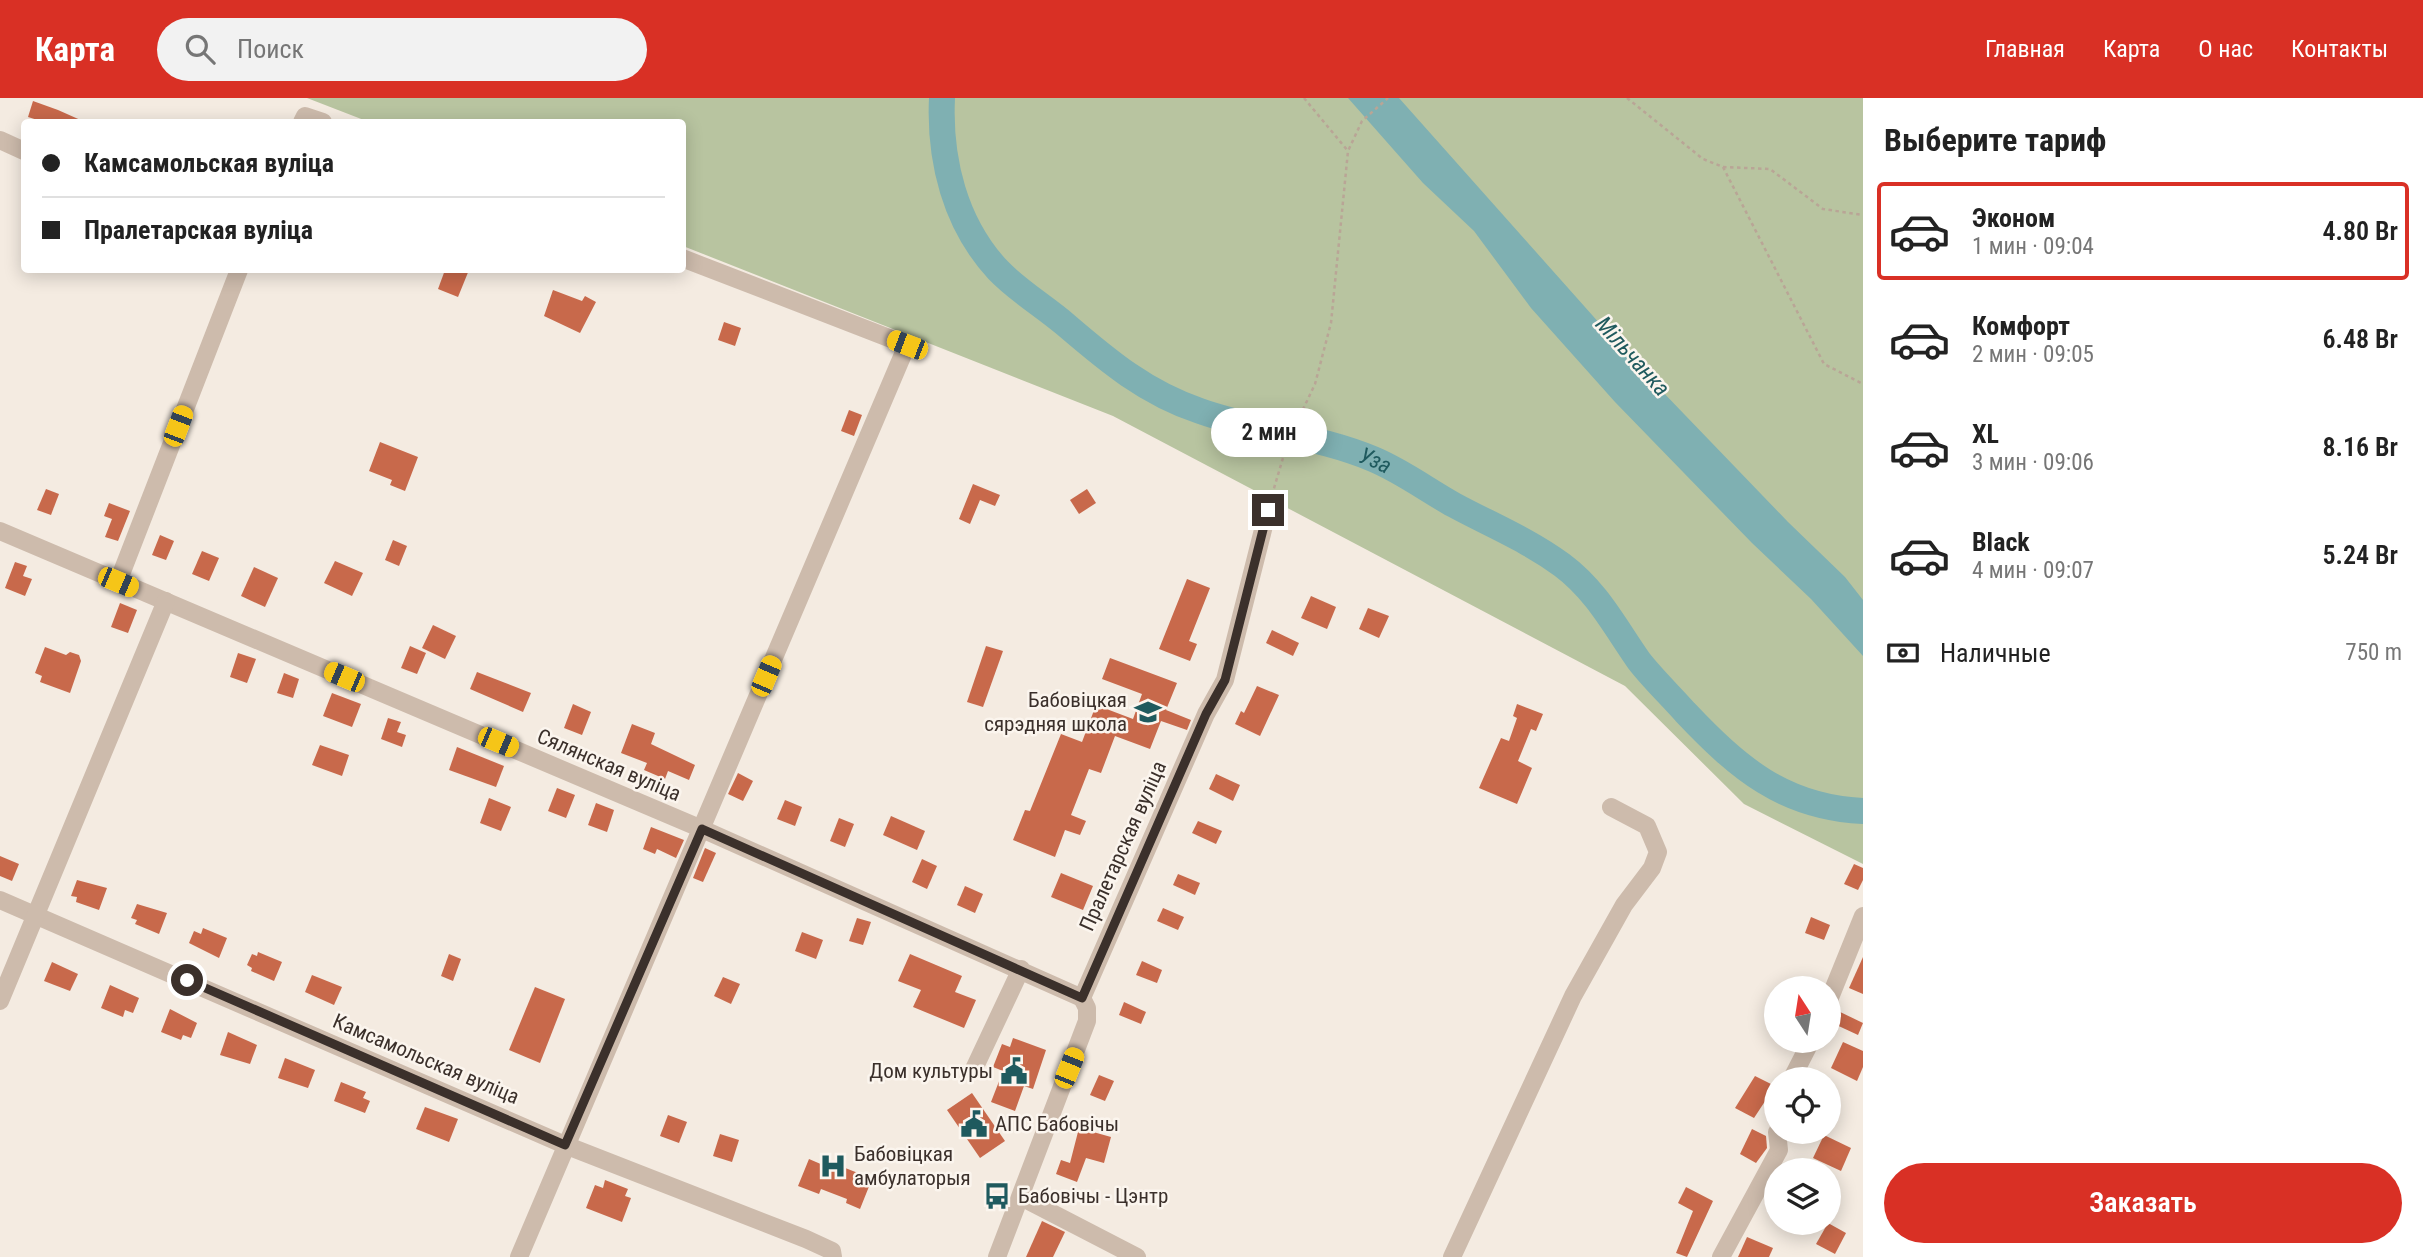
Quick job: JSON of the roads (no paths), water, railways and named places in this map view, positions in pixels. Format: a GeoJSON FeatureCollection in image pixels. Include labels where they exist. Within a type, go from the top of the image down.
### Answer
{"type":"FeatureCollection","features":[{"type":"Feature","properties":{"kind":"street"},"geometry":{"type":"LineString","coordinates":[[0,140],[21,150]]}},
{"type":"Feature","properties":{"kind":"street"},"geometry":{"type":"LineString","coordinates":[[519,1257],[907,345],[686,260]]}},
{"type":"Feature","properties":{"kind":"street"},"geometry":{"type":"LineString","coordinates":[[118,582],[238,273]]}},
{"type":"Feature","properties":{"kind":"street","name":"Пралетарская вуліца"},"geometry":{"type":"LineString","coordinates":[[997,1257],[1087,1021],[1087,1008],[1082,998],[1206,714],[1225,680],[1268,510]]}},
{"type":"Feature","properties":{"kind":"street","name":"Сялянская вуліца"},"geometry":{"type":"LineString","coordinates":[[0,531],[702,829],[1082,998]]}},
{"type":"Feature","properties":{"kind":"street"},"geometry":{"type":"LineString","coordinates":[[0,1001],[166,601]]}},
{"type":"Feature","properties":{"kind":"street"},"geometry":{"type":"LineString","coordinates":[[1452,1257],[1573,996],[1624,905],[1652,868],[1658,852],[1647,826],[1611,807]]}},
{"type":"Feature","properties":{"kind":"street","name":"Камсамольская вуліца"},"geometry":{"type":"LineString","coordinates":[[0,900],[565,1145],[806,1239],[832,1251],[833,1257]]}},
{"type":"Feature","properties":{"kind":"street"},"geometry":{"type":"LineString","coordinates":[[1839,976],[1863,916]]}},
{"type":"Feature","properties":{"kind":"street"},"geometry":{"type":"LineString","coordinates":[[973,1071],[1021,969]]}},
{"type":"Feature","properties":{"kind":"street"},"geometry":{"type":"LineString","coordinates":[[1721,1257],[1740,1217],[1779,1150],[1778,1144]]}},
{"type":"Feature","properties":{"kind":"street"},"geometry":{"type":"LineString","coordinates":[[1021,1197],[1137,1257]]}},
{"type":"Feature","properties":{"kind":"water"},"geometry":{"type":"Polygon","coordinates":[[[1348,98],[1399,98],[1633,361],[1788,522],[1845,577],[1863,600],[1863,656],[1811,599],[1752,543],[1615,402],[1531,308],[1474,231],[1423,183],[1348,98]]]}},
{"type":"Feature","properties":{"kind":"waterway","name":"Уза"},"geometry":{"type":"LineString","coordinates":[[942,98],[943,145],[947,168],[961,212],[983,252],[1014,285],[1113,363],[1180,404],[1221,418],[1331,445],[1373,459],[1536,548],[1562,565],[1585,586],[1605,610],[1639,661],[1724,751],[1785,793],[1809,802],[1863,811]]}},
{"type":"Feature","properties":{"kind":"place","name":"Бабовіцкая сярэдняя школа"},"geometry":{"type":"Point","coordinates":[1148,712]}},
{"type":"Feature","properties":{"kind":"place","name":"Дом культуры"},"geometry":{"type":"Point","coordinates":[1014,1071]}},
{"type":"Feature","properties":{"kind":"place","name":"АПС Бабовічы"},"geometry":{"type":"Point","coordinates":[974,1124]}},
{"type":"Feature","properties":{"kind":"place","name":"Бабовіцкая амбулаторыя"},"geometry":{"type":"Point","coordinates":[833,1166]}},
{"type":"Feature","properties":{"kind":"place","name":"Бабовічы - Цэнтр"},"geometry":{"type":"Point","coordinates":[997,1196]}},
{"type":"Feature","properties":{"kind":"water label","name":"Мільчанка"},"geometry":{"type":"Point","coordinates":[1633,356]}}]}
